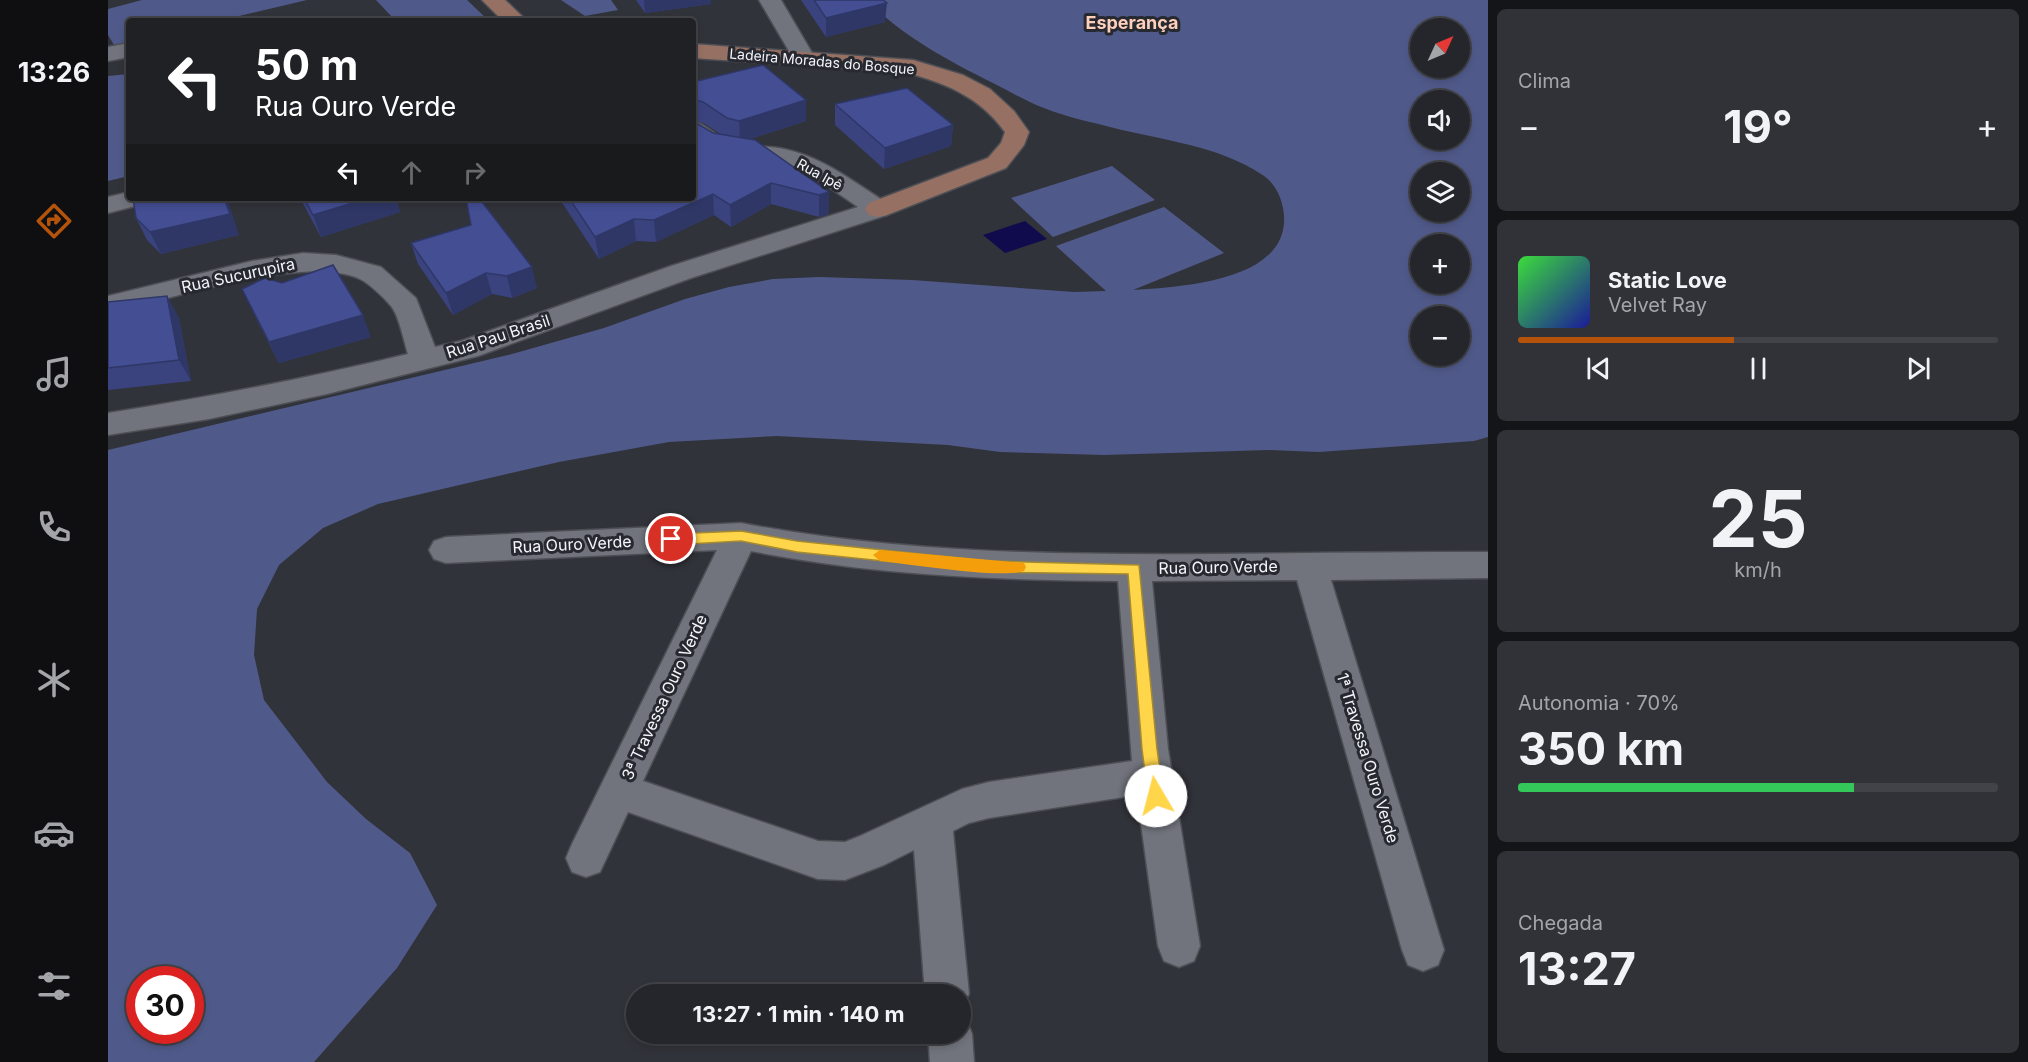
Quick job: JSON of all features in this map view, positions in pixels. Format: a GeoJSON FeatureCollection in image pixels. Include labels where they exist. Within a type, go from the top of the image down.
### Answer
{"type":"FeatureCollection","features":[{"type":"Feature","properties":{"kind":"street"},"geometry":{"type":"LineString","coordinates":[[493,0],[513,18]]}},
{"type":"Feature","properties":{"kind":"street"},"geometry":{"type":"LineString","coordinates":[[770,0],[804,58]]}},
{"type":"Feature","properties":{"kind":"street","name":"Ladeira Moradas do Bosque"},"geometry":{"type":"LineString","coordinates":[[696,51],[772,47],[804,58],[905,65],[939,74],[972,87],[990,99],[1005,114],[1017,132],[1011,145],[997,163],[878,209]]}},
{"type":"Feature","properties":{"kind":"street"},"geometry":{"type":"LineString","coordinates":[[108,54],[126,51]]}},
{"type":"Feature","properties":{"kind":"street","name":"Rua Ipê"},"geometry":{"type":"LineString","coordinates":[[696,130],[720,148],[740,153],[784,156],[799,161],[878,209]]}},
{"type":"Feature","properties":{"kind":"street"},"geometry":{"type":"LineString","coordinates":[[108,205],[126,201]]}},
{"type":"Feature","properties":{"kind":"street","name":"Rua Pau Brasil"},"geometry":{"type":"LineString","coordinates":[[108,424],[220,406],[327,384],[468,349],[681,272],[878,209]]}},
{"type":"Feature","properties":{"kind":"street","name":"Rua Sucurupira"},"geometry":{"type":"LineString","coordinates":[[108,305],[252,270],[303,262],[336,264],[370,273],[406,304],[424,359]]}},
{"type":"Feature","properties":{"kind":"street","name":"Rua Ouro Verde"},"geometry":{"type":"LineString","coordinates":[[446,550],[741,536],[797,547],[988,566],[1134,568],[1488,565]]}},
{"type":"Feature","properties":{"kind":"street","name":"3ª Travessa Ouro Verde"},"geometry":{"type":"LineString","coordinates":[[586,858],[741,536]]}},
{"type":"Feature","properties":{"kind":"street","name":"1ª Travessa Ouro Verde"},"geometry":{"type":"LineString","coordinates":[[1310,566],[1423,950]]}},
{"type":"Feature","properties":{"kind":"street"},"geometry":{"type":"LineString","coordinates":[[1134,568],[1153,775],[1179,946]]}},
{"type":"Feature","properties":{"kind":"street"},"geometry":{"type":"LineString","coordinates":[[620,790],[818,860],[845,861],[870,852],[962,807],[989,800],[1153,775]]}},
{"type":"Feature","properties":{"kind":"street"},"geometry":{"type":"LineString","coordinates":[[932,821],[946,984]]}},
{"type":"Feature","properties":{"kind":"street"},"geometry":{"type":"LineString","coordinates":[[951,1044],[952,1062]]}},
{"type":"Feature","properties":{"kind":"shaded area"},"geometry":{"type":"Polygon","coordinates":[[[142,0],[307,0],[231,18],[126,18],[126,43],[114,45],[108,35],[108,9],[142,0]]]}},
{"type":"Feature","properties":{"kind":"shaded area"},"geometry":{"type":"Polygon","coordinates":[[[376,0],[467,0],[486,18],[393,18],[376,0]]]}},
{"type":"Feature","properties":{"kind":"shaded area"},"geometry":{"type":"Polygon","coordinates":[[[561,0],[611,0],[618,10],[585,16],[561,0]]]}},
{"type":"Feature","properties":{"kind":"shaded area"},"geometry":{"type":"Polygon","coordinates":[[[867,0],[1488,0],[1488,437],[1474,441],[1319,452],[1268,450],[1104,455],[1000,452],[948,445],[777,436],[669,442],[559,462],[378,504],[323,528],[279,565],[257,609],[254,655],[264,700],[327,782],[366,819],[410,853],[437,905],[397,968],[314,1062],[108,1062],[108,450],[512,354],[604,328],[685,299],[729,287],[773,279],[819,277],[912,280],[1074,292],[1106,291],[1056,246],[1164,207],[1224,253],[1133,290],[1202,283],[1227,277],[1250,268],[1268,255],[1281,238],[1284,216],[1278,192],[1271,182],[1245,164],[1209,150],[1079,119],[1038,106],[944,57],[896,26],[867,0]]]}},
{"type":"Feature","properties":{"kind":"shaded area"},"geometry":{"type":"Polygon","coordinates":[[[126,74],[126,177],[108,181],[108,76],[126,74]]]}},
{"type":"Feature","properties":{"kind":"shaded area"},"geometry":{"type":"Polygon","coordinates":[[[1112,166],[1155,200],[1053,237],[1011,198],[1112,166]]]}},
{"type":"Feature","properties":{"kind":"shaded area"},"geometry":{"type":"Polygon","coordinates":[[[1025,221],[1047,239],[1005,253],[983,235],[1025,221]]]}},
{"type":"Feature","properties":{"kind":"building"},"geometry":{"type":"Polygon","coordinates":[[[814,0],[883,0],[887,3],[826,18],[814,0]]]}},
{"type":"Feature","properties":{"kind":"building"},"geometry":{"type":"Polygon","coordinates":[[[763,65],[806,100],[739,121],[727,118],[696,100],[696,81],[763,65]]]}},
{"type":"Feature","properties":{"kind":"building"},"geometry":{"type":"Polygon","coordinates":[[[907,88],[953,125],[885,148],[835,104],[907,88]]]}},
{"type":"Feature","properties":{"kind":"building"},"geometry":{"type":"Polygon","coordinates":[[[696,123],[713,133],[755,140],[829,192],[819,195],[771,183],[730,205],[713,194],[654,220],[634,219],[595,237],[571,201],[696,201],[696,123]]]}},
{"type":"Feature","properties":{"kind":"building"},"geometry":{"type":"Polygon","coordinates":[[[133,201],[225,201],[230,214],[150,232],[136,218],[133,201]]]}},
{"type":"Feature","properties":{"kind":"building"},"geometry":{"type":"Polygon","coordinates":[[[306,201],[359,201],[313,215],[306,201]]]}},
{"type":"Feature","properties":{"kind":"building"},"geometry":{"type":"Polygon","coordinates":[[[467,201],[481,201],[532,267],[507,276],[486,273],[446,293],[411,243],[471,225],[467,201]]]}},
{"type":"Feature","properties":{"kind":"building"},"geometry":{"type":"Polygon","coordinates":[[[333,265],[363,315],[269,342],[242,289],[265,278],[282,283],[333,265]]]}},
{"type":"Feature","properties":{"kind":"building"},"geometry":{"type":"Polygon","coordinates":[[[167,296],[179,360],[108,368],[108,302],[167,296]]]}},
{"type":"Feature","properties":{"kind":"slow traffic"},"geometry":{"type":"LineString","coordinates":[[880,555],[1019,567]]}},
{"type":"Feature","properties":{"kind":"district","name":"Esperança"},"geometry":{"type":"Point","coordinates":[1132,22]}},
{"type":"Feature","properties":{"kind":"route"},"geometry":{"type":"LineString","coordinates":[[671,539],[741,536],[797,547],[988,566],[1134,568],[1149,749],[1156,796]]}}]}
